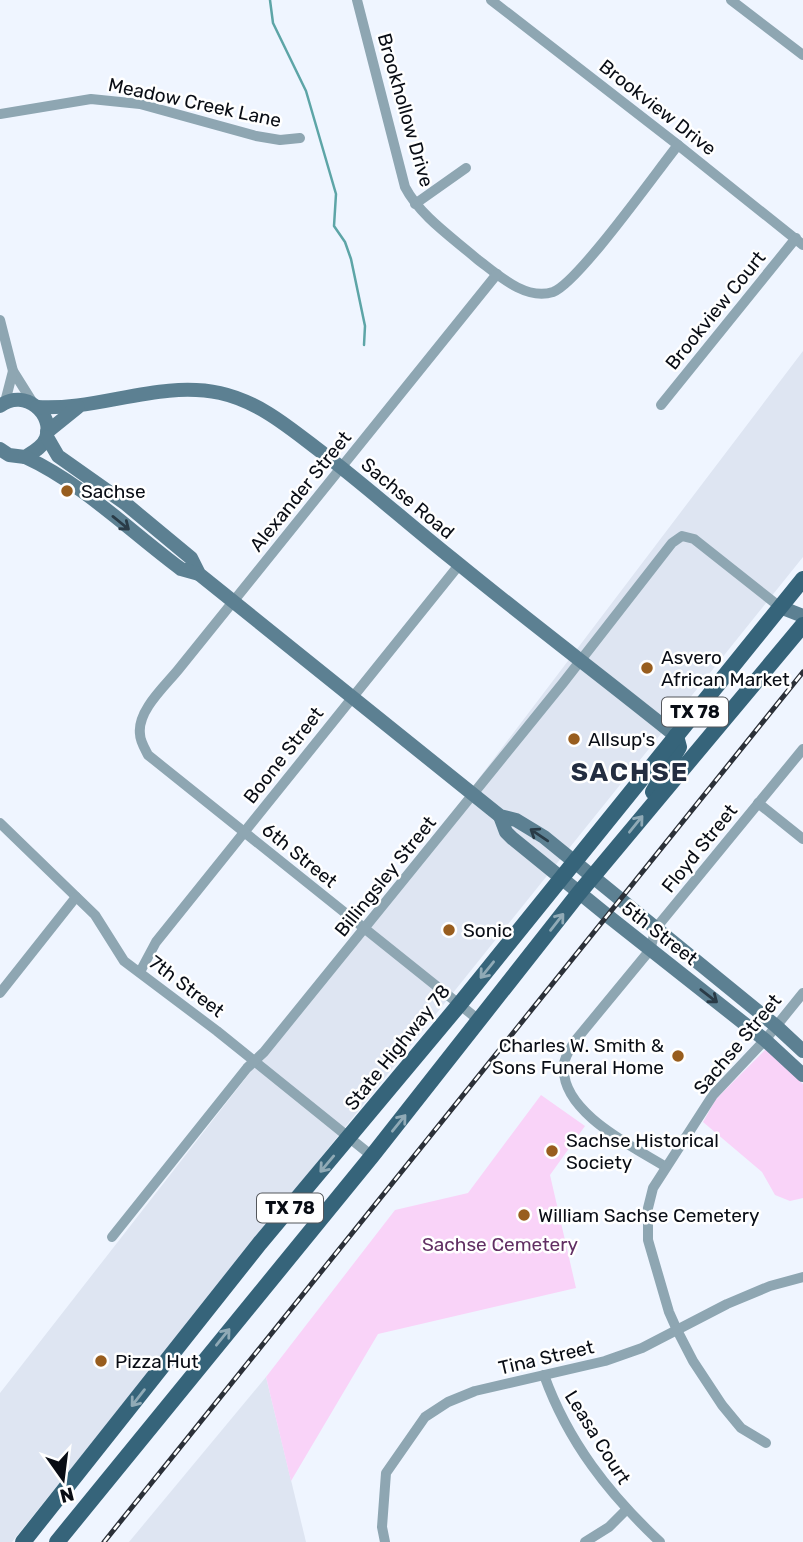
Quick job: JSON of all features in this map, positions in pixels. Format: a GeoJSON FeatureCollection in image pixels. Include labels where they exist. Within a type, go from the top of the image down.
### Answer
{"type":"FeatureCollection","features":[{"type":"Feature","properties":{"kind":"main road","name":"Sachse Road"},"geometry":{"type":"LineString","coordinates":[[2,404],[14,399],[24,399],[35,405],[78,407],[109,400],[194,389],[222,394],[257,406],[342,468],[459,565],[676,736]]}},
{"type":"Feature","properties":{"kind":"main road","name":"5th Street"},"geometry":{"type":"LineString","coordinates":[[35,405],[43,417],[47,435],[58,456],[126,504],[191,558],[199,574]]}},
{"type":"Feature","properties":{"kind":"main road","name":"Sachse Road"},"geometry":{"type":"LineString","coordinates":[[25,457],[42,445],[47,435],[78,407]]}},
{"type":"Feature","properties":{"kind":"main road","name":"5th Street"},"geometry":{"type":"LineString","coordinates":[[0,449],[9,455],[25,457],[45,466],[181,569],[199,574],[500,816],[516,820],[544,837],[803,1051]]}},
{"type":"Feature","properties":{"kind":"main road","name":"State Highway 78"},"geometry":{"type":"LineString","coordinates":[[23,1542],[260,1243],[459,1005],[803,579]]}},
{"type":"Feature","properties":{"kind":"main road"},"geometry":{"type":"LineString","coordinates":[[780,607],[803,616]]}},
{"type":"Feature","properties":{"kind":"main road","name":"TX 78"},"geometry":{"type":"LineString","coordinates":[[57,1542],[372,1157],[579,893],[803,625]]}},
{"type":"Feature","properties":{"kind":"main road"},"geometry":{"type":"LineString","coordinates":[[654,802],[653,790],[679,747],[676,736]]}},
{"type":"Feature","properties":{"kind":"main road","name":"5th Street"},"geometry":{"type":"LineString","coordinates":[[500,816],[506,832],[512,838],[765,1040],[803,1075]]}},
{"type":"Feature","properties":{"kind":"main road"},"geometry":{"type":"LineString","coordinates":[[674,968],[687,953]]}},
{"type":"Feature","properties":{"kind":"main road"},"geometry":{"type":"LineString","coordinates":[[260,1243],[283,1264]]}},
{"type":"Feature","properties":{"kind":"street","name":"Brookhollow Drive"},"geometry":{"type":"LineString","coordinates":[[357,0],[405,187],[415,204],[455,240],[497,274],[523,290],[553,292],[576,275],[678,145]]}},
{"type":"Feature","properties":{"kind":"street","name":"Brookview Drive"},"geometry":{"type":"LineString","coordinates":[[491,0],[799,242]]}},
{"type":"Feature","properties":{"kind":"street"},"geometry":{"type":"LineString","coordinates":[[731,0],[803,54]]}},
{"type":"Feature","properties":{"kind":"street","name":"Meadow Creek Lane"},"geometry":{"type":"LineString","coordinates":[[0,114],[91,99],[140,104],[256,136],[300,138]]}},
{"type":"Feature","properties":{"kind":"street"},"geometry":{"type":"LineString","coordinates":[[415,204],[466,168]]}},
{"type":"Feature","properties":{"kind":"street","name":"Brookview Court"},"geometry":{"type":"LineString","coordinates":[[661,405],[799,242]]}},
{"type":"Feature","properties":{"kind":"street","name":"Alexander Street"},"geometry":{"type":"LineString","coordinates":[[139,734],[146,711],[497,274]]}},
{"type":"Feature","properties":{"kind":"street"},"geometry":{"type":"LineString","coordinates":[[0,320],[13,371],[35,405]]}},
{"type":"Feature","properties":{"kind":"street"},"geometry":{"type":"LineString","coordinates":[[2,404],[13,371]]}},
{"type":"Feature","properties":{"kind":"street","name":"Billingsley Street"},"geometry":{"type":"LineString","coordinates":[[112,1237],[473,794],[672,543],[682,536],[694,539],[780,607]]}},
{"type":"Feature","properties":{"kind":"street","name":"Boone Street"},"geometry":{"type":"LineString","coordinates":[[141,972],[156,942],[459,565]]}},
{"type":"Feature","properties":{"kind":"street","name":"6th Street"},"geometry":{"type":"LineString","coordinates":[[139,734],[148,755],[480,1021]]}},
{"type":"Feature","properties":{"kind":"street","name":"Floyd Street"},"geometry":{"type":"LineString","coordinates":[[666,1167],[609,1132],[588,1115],[571,1094],[564,1076],[566,1057],[575,1041],[650,950],[656,928],[803,749]]}},
{"type":"Feature","properties":{"kind":"street"},"geometry":{"type":"LineString","coordinates":[[758,803],[803,839]]}},
{"type":"Feature","properties":{"kind":"street","name":"7th Street"},"geometry":{"type":"LineString","coordinates":[[0,823],[95,915],[124,961],[372,1157]]}},
{"type":"Feature","properties":{"kind":"street"},"geometry":{"type":"LineString","coordinates":[[0,993],[76,897]]}},
{"type":"Feature","properties":{"kind":"street","name":"Sachse Street"},"geometry":{"type":"LineString","coordinates":[[766,1443],[741,1428],[722,1405],[693,1361],[677,1330],[648,1240],[648,1208],[653,1188],[713,1095],[765,1040],[803,993]]}},
{"type":"Feature","properties":{"kind":"street","name":"Tina Street"},"geometry":{"type":"LineString","coordinates":[[385,1542],[382,1527],[386,1473],[425,1417],[448,1402],[475,1391],[611,1359],[642,1348],[727,1304],[770,1286],[803,1277]]}},
{"type":"Feature","properties":{"kind":"street","name":"Leasa Court"},"geometry":{"type":"LineString","coordinates":[[544,1375],[575,1439],[604,1485],[660,1542]]}},
{"type":"Feature","properties":{"kind":"street"},"geometry":{"type":"LineString","coordinates":[[585,1542],[609,1527],[626,1510]]}},
{"type":"Feature","properties":{"kind":"shaded area"},"geometry":{"type":"Polygon","coordinates":[[[803,351],[803,557],[12,1542],[0,1542],[0,1393],[467,794],[803,351]]]}},
{"type":"Feature","properties":{"kind":"shaded area"},"geometry":{"type":"Polygon","coordinates":[[[266,1377],[306,1542],[129,1542],[266,1377]]]}},
{"type":"Feature","properties":{"kind":"green space"},"geometry":{"type":"Polygon","coordinates":[[[766,1049],[803,1084],[803,1198],[790,1201],[775,1195],[762,1172],[703,1122],[716,1099],[766,1049]]]}},
{"type":"Feature","properties":{"kind":"green space","name":"Sachse Cemetery"},"geometry":{"type":"Polygon","coordinates":[[[541,1095],[585,1126],[550,1175],[576,1288],[378,1334],[291,1481],[266,1377],[395,1210],[468,1193],[541,1095]]]}},
{"type":"Feature","properties":{"kind":"waterway"},"geometry":{"type":"LineString","coordinates":[[270,0],[273,23],[306,91],[336,194],[334,226],[345,242],[351,259],[365,326],[364,345]]}},
{"type":"Feature","properties":{"kind":"railway"},"geometry":{"type":"LineString","coordinates":[[104,1542],[803,672]]}},
{"type":"Feature","properties":{"kind":"place","name":"Sachse"},"geometry":{"type":"Point","coordinates":[67,491]}},
{"type":"Feature","properties":{"kind":"place","name":"Asvero African Market"},"geometry":{"type":"Point","coordinates":[647,668]}},
{"type":"Feature","properties":{"kind":"place","name":"Allsup's"},"geometry":{"type":"Point","coordinates":[574,739]}},
{"type":"Feature","properties":{"kind":"place","name":"Sonic"},"geometry":{"type":"Point","coordinates":[449,930]}},
{"type":"Feature","properties":{"kind":"place","name":"Charles W. Smith & Sons Funeral Home"},"geometry":{"type":"Point","coordinates":[678,1056]}},
{"type":"Feature","properties":{"kind":"place","name":"Sachse Historical Society"},"geometry":{"type":"Point","coordinates":[552,1151]}},
{"type":"Feature","properties":{"kind":"place","name":"William Sachse Cemetery"},"geometry":{"type":"Point","coordinates":[524,1215]}},
{"type":"Feature","properties":{"kind":"place","name":"Pizza Hut"},"geometry":{"type":"Point","coordinates":[101,1361]}},
{"type":"Feature","properties":{"kind":"district","name":"SACHSE"},"geometry":{"type":"Point","coordinates":[630,772]}}]}
